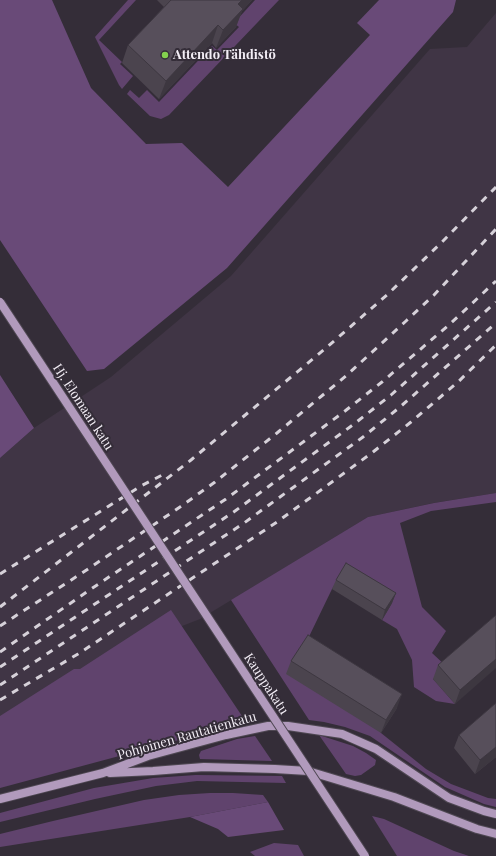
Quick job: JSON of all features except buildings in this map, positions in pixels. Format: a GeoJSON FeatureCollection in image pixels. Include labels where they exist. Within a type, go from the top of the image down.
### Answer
{"type":"FeatureCollection","features":[{"type":"Feature","properties":{"kind":"street","name":"Hj. Elomaan katu"},"geometry":{"type":"LineString","coordinates":[[0,302],[147,526]]}},
{"type":"Feature","properties":{"kind":"street","name":"Kauppakatu"},"geometry":{"type":"LineString","coordinates":[[147,526],[365,856]]}},
{"type":"Feature","properties":{"kind":"street","name":"Pohjoinen Rautatienkatu"},"geometry":{"type":"LineString","coordinates":[[0,799],[103,773],[148,756],[226,735],[268,726],[288,726],[342,734],[376,749],[449,798],[484,812],[496,814]]}},
{"type":"Feature","properties":{"kind":"street","name":"Pohjoinen Rautatienkatu"},"geometry":{"type":"LineString","coordinates":[[103,773],[153,772],[204,767],[308,771],[394,797],[477,829],[496,834]]}},
{"type":"Feature","properties":{"kind":"shaded area"},"geometry":{"type":"Polygon","coordinates":[[[0,0],[52,0],[91,88],[146,144],[182,143],[228,187],[370,35],[357,23],[379,0],[456,0],[453,12],[227,268],[104,369],[87,371],[0,240],[0,0]]]}},
{"type":"Feature","properties":{"kind":"shaded area"},"geometry":{"type":"Polygon","coordinates":[[[128,0],[136,0],[99,40],[122,62],[120,64],[133,76],[122,89],[95,37],[128,0]]]}},
{"type":"Feature","properties":{"kind":"shaded area"},"geometry":{"type":"Polygon","coordinates":[[[255,0],[279,0],[169,115],[161,119],[150,116],[127,94],[130,90],[139,98],[147,90],[159,102],[212,46],[217,50],[239,27],[234,23],[255,0]]]}},
{"type":"Feature","properties":{"kind":"shaded area"},"geometry":{"type":"Polygon","coordinates":[[[496,13],[496,493],[433,503],[368,517],[200,619],[182,626],[0,734],[0,458],[34,428],[111,377],[231,276],[430,49],[467,47],[496,13]]]}},
{"type":"Feature","properties":{"kind":"shaded area"},"geometry":{"type":"Polygon","coordinates":[[[0,375],[34,428],[0,458],[0,375]]]}},
{"type":"Feature","properties":{"kind":"shaded area"},"geometry":{"type":"Polygon","coordinates":[[[496,493],[496,502],[431,511],[400,523],[422,607],[446,631],[432,653],[447,667],[433,679],[455,704],[436,701],[414,687],[412,660],[397,629],[382,620],[392,603],[342,573],[332,589],[303,649],[381,733],[426,769],[451,784],[488,798],[496,799],[496,807],[484,804],[445,787],[370,736],[345,727],[309,720],[231,600],[368,517],[434,503],[496,493]]]}},
{"type":"Feature","properties":{"kind":"shaded area"},"geometry":{"type":"Polygon","coordinates":[[[171,610],[246,722],[0,788],[0,716],[74,669],[80,669],[171,610]]]}},
{"type":"Feature","properties":{"kind":"shaded area"},"geometry":{"type":"Polygon","coordinates":[[[319,735],[353,746],[376,760],[375,765],[361,775],[355,776],[346,774],[319,735]]]}},
{"type":"Feature","properties":{"kind":"shaded area"},"geometry":{"type":"Polygon","coordinates":[[[255,736],[272,761],[200,759],[199,755],[201,751],[237,739],[255,736]]]}},
{"type":"Feature","properties":{"kind":"shaded area"},"geometry":{"type":"Polygon","coordinates":[[[196,775],[282,776],[286,783],[197,781],[156,786],[0,822],[0,813],[94,788],[153,778],[196,775]]]}},
{"type":"Feature","properties":{"kind":"shaded area"},"geometry":{"type":"Polygon","coordinates":[[[210,793],[263,795],[268,802],[190,817],[0,847],[0,834],[144,800],[179,795],[210,793]]]}},
{"type":"Feature","properties":{"kind":"shaded area"},"geometry":{"type":"Polygon","coordinates":[[[268,802],[284,830],[228,837],[218,829],[190,817],[268,802]]]}},
{"type":"Feature","properties":{"kind":"shaded area"},"geometry":{"type":"Polygon","coordinates":[[[372,816],[384,819],[454,851],[469,856],[397,856],[372,816]]]}},
{"type":"Feature","properties":{"kind":"shaded area"},"geometry":{"type":"Polygon","coordinates":[[[274,843],[298,845],[304,856],[255,856],[250,852],[274,843]]]}},
{"type":"Feature","properties":{"kind":"railway"},"geometry":{"type":"LineString","coordinates":[[0,607],[191,460],[326,348],[388,294],[496,187]]}},
{"type":"Feature","properties":{"kind":"railway"},"geometry":{"type":"LineString","coordinates":[[0,626],[180,507],[215,482],[277,433],[347,375],[434,295],[496,229]]}},
{"type":"Feature","properties":{"kind":"railway"},"geometry":{"type":"LineString","coordinates":[[0,652],[226,499],[345,411],[382,382],[450,324],[496,281]]}},
{"type":"Feature","properties":{"kind":"railway"},"geometry":{"type":"LineString","coordinates":[[0,667],[235,511],[354,424],[391,395],[496,302]]}},
{"type":"Feature","properties":{"kind":"railway"},"geometry":{"type":"LineString","coordinates":[[0,685],[244,523],[363,437],[400,407],[496,323]]}},
{"type":"Feature","properties":{"kind":"railway"},"geometry":{"type":"LineString","coordinates":[[0,700],[78,654],[277,522],[373,452],[411,422],[458,382],[496,345]]}},
{"type":"Feature","properties":{"kind":"railway"},"geometry":{"type":"LineString","coordinates":[[0,574],[141,486],[166,473]]}},
{"type":"Feature","properties":{"kind":"place","name":"Attendo Tähdistö"},"geometry":{"type":"Point","coordinates":[165,55]}}]}
